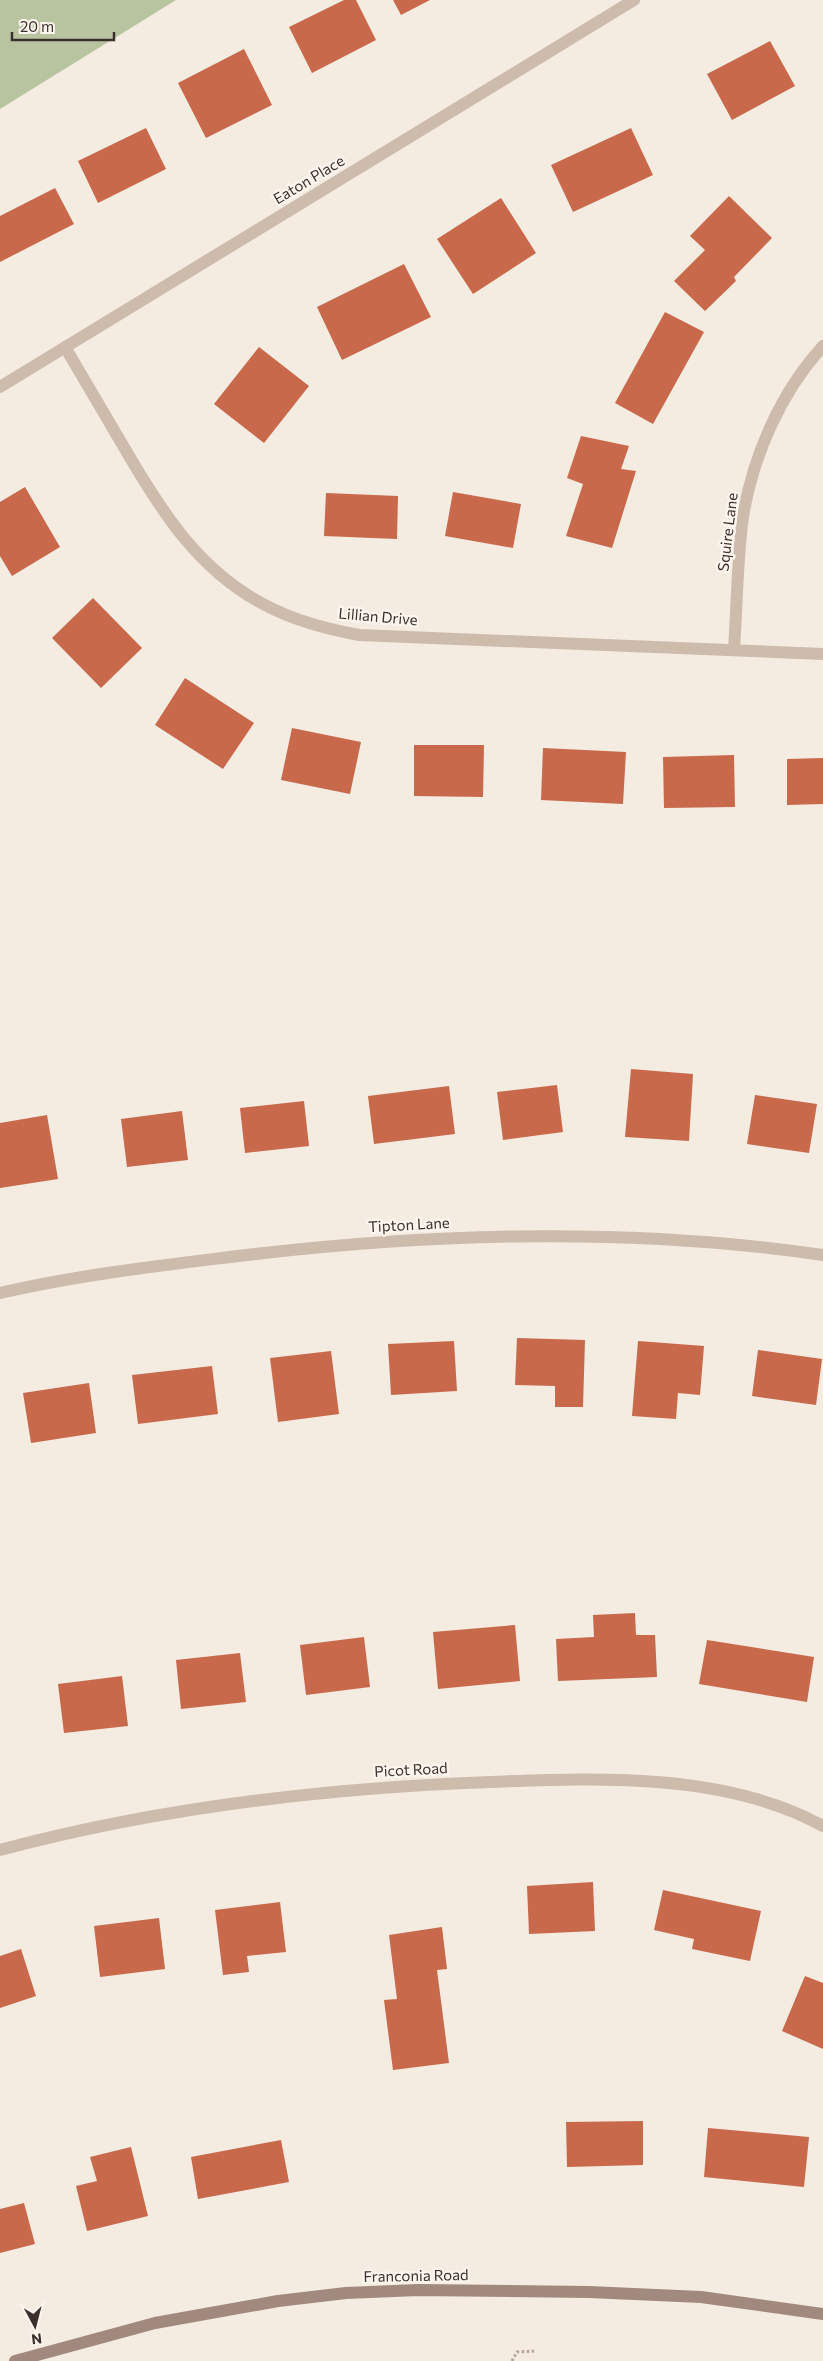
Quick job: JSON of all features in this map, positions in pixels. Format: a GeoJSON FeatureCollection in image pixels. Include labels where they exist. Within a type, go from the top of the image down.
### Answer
{"type":"FeatureCollection","features":[{"type":"Feature","properties":{"kind":"main road","name":"Franconia Road"},"geometry":{"type":"LineString","coordinates":[[15,2361],[155,2323],[278,2301],[346,2293],[418,2290],[589,2292],[701,2297],[823,2314]]}},
{"type":"Feature","properties":{"kind":"street","name":"Eaton Place"},"geometry":{"type":"LineString","coordinates":[[0,387],[634,0]]}},
{"type":"Feature","properties":{"kind":"street","name":"Squire Lane"},"geometry":{"type":"LineString","coordinates":[[734,650],[743,517],[752,476],[766,436],[785,398],[812,358],[823,346]]}},
{"type":"Feature","properties":{"kind":"street","name":"Lillian Drive"},"geometry":{"type":"LineString","coordinates":[[65,347],[159,507],[188,545],[209,566],[237,588],[286,615],[324,629],[359,635],[823,654]]}},
{"type":"Feature","properties":{"kind":"street","name":"Tipton Lane"},"geometry":{"type":"LineString","coordinates":[[0,1293],[150,1266],[296,1248],[447,1238],[593,1236],[690,1240],[823,1255]]}},
{"type":"Feature","properties":{"kind":"street","name":"Picot Road"},"geometry":{"type":"LineString","coordinates":[[0,1850],[144,1818],[282,1796],[398,1786],[551,1780],[677,1783],[730,1791],[782,1806],[823,1826]]}},
{"type":"Feature","properties":{"kind":"path"},"geometry":{"type":"LineString","coordinates":[[512,2361],[518,2352],[534,2351]]}},
{"type":"Feature","properties":{"kind":"green space"},"geometry":{"type":"Polygon","coordinates":[[[0,0],[176,0],[0,109],[0,0]]]}},
{"type":"Feature","properties":{"kind":"building"},"geometry":{"type":"Polygon","coordinates":[[[344,0],[356,0],[376,40],[312,73],[289,27],[344,0]]]}},
{"type":"Feature","properties":{"kind":"building"},"geometry":{"type":"Polygon","coordinates":[[[393,0],[430,0],[401,15],[393,0]]]}},
{"type":"Feature","properties":{"kind":"building"},"geometry":{"type":"Polygon","coordinates":[[[770,41],[795,86],[732,120],[707,74],[770,41]]]}},
{"type":"Feature","properties":{"kind":"building"},"geometry":{"type":"Polygon","coordinates":[[[244,49],[272,105],[206,138],[178,83],[244,49]]]}},
{"type":"Feature","properties":{"kind":"building"},"geometry":{"type":"Polygon","coordinates":[[[146,128],[166,169],[98,203],[78,161],[146,128]]]}},
{"type":"Feature","properties":{"kind":"building"},"geometry":{"type":"Polygon","coordinates":[[[631,128],[653,175],[573,212],[551,165],[631,128]]]}},
{"type":"Feature","properties":{"kind":"building"},"geometry":{"type":"Polygon","coordinates":[[[55,188],[74,224],[0,262],[0,216],[55,188]]]}},
{"type":"Feature","properties":{"kind":"building"},"geometry":{"type":"Polygon","coordinates":[[[729,196],[772,238],[734,277],[736,281],[705,311],[674,281],[705,250],[690,236],[729,196]]]}},
{"type":"Feature","properties":{"kind":"building"},"geometry":{"type":"Polygon","coordinates":[[[501,198],[536,253],[473,294],[437,239],[501,198]]]}},
{"type":"Feature","properties":{"kind":"building"},"geometry":{"type":"Polygon","coordinates":[[[404,264],[431,317],[342,360],[317,307],[404,264]]]}},
{"type":"Feature","properties":{"kind":"building"},"geometry":{"type":"Polygon","coordinates":[[[665,312],[704,332],[653,424],[615,403],[665,312]]]}},
{"type":"Feature","properties":{"kind":"building"},"geometry":{"type":"Polygon","coordinates":[[[259,347],[309,386],[264,443],[214,404],[259,347]]]}},
{"type":"Feature","properties":{"kind":"building"},"geometry":{"type":"Polygon","coordinates":[[[581,436],[629,446],[621,469],[636,471],[612,548],[566,536],[583,484],[567,478],[581,436]]]}},
{"type":"Feature","properties":{"kind":"building"},"geometry":{"type":"Polygon","coordinates":[[[25,487],[60,547],[12,576],[0,556],[0,502],[25,487]]]}},
{"type":"Feature","properties":{"kind":"building"},"geometry":{"type":"Polygon","coordinates":[[[453,492],[521,504],[513,548],[445,536],[453,492]]]}},
{"type":"Feature","properties":{"kind":"building"},"geometry":{"type":"Polygon","coordinates":[[[326,493],[398,496],[397,539],[324,536],[326,493]]]}},
{"type":"Feature","properties":{"kind":"building"},"geometry":{"type":"Polygon","coordinates":[[[93,598],[142,648],[101,688],[52,638],[93,598]]]}},
{"type":"Feature","properties":{"kind":"building"},"geometry":{"type":"Polygon","coordinates":[[[185,678],[254,723],[223,769],[155,725],[185,678]]]}},
{"type":"Feature","properties":{"kind":"building"},"geometry":{"type":"Polygon","coordinates":[[[292,728],[361,742],[350,794],[281,780],[292,728]]]}},
{"type":"Feature","properties":{"kind":"building"},"geometry":{"type":"Polygon","coordinates":[[[414,745],[484,745],[483,797],[414,796],[414,745]]]}},
{"type":"Feature","properties":{"kind":"building"},"geometry":{"type":"Polygon","coordinates":[[[543,748],[626,752],[623,804],[541,800],[543,748]]]}},
{"type":"Feature","properties":{"kind":"building"},"geometry":{"type":"Polygon","coordinates":[[[734,755],[735,807],[664,808],[663,757],[734,755]]]}},
{"type":"Feature","properties":{"kind":"building"},"geometry":{"type":"Polygon","coordinates":[[[823,758],[823,804],[787,805],[787,759],[823,758]]]}},
{"type":"Feature","properties":{"kind":"building"},"geometry":{"type":"Polygon","coordinates":[[[631,1069],[693,1074],[689,1141],[625,1137],[631,1069]]]}},
{"type":"Feature","properties":{"kind":"building"},"geometry":{"type":"Polygon","coordinates":[[[557,1085],[563,1132],[503,1140],[497,1092],[557,1085]]]}},
{"type":"Feature","properties":{"kind":"building"},"geometry":{"type":"Polygon","coordinates":[[[449,1086],[455,1134],[374,1144],[368,1096],[449,1086]]]}},
{"type":"Feature","properties":{"kind":"building"},"geometry":{"type":"Polygon","coordinates":[[[755,1095],[817,1104],[809,1153],[747,1144],[755,1095]]]}},
{"type":"Feature","properties":{"kind":"building"},"geometry":{"type":"Polygon","coordinates":[[[304,1101],[309,1146],[245,1153],[240,1108],[304,1101]]]}},
{"type":"Feature","properties":{"kind":"building"},"geometry":{"type":"Polygon","coordinates":[[[182,1111],[188,1160],[127,1167],[121,1119],[182,1111]]]}},
{"type":"Feature","properties":{"kind":"building"},"geometry":{"type":"Polygon","coordinates":[[[47,1115],[58,1179],[0,1188],[0,1123],[47,1115]]]}},
{"type":"Feature","properties":{"kind":"building"},"geometry":{"type":"Polygon","coordinates":[[[517,1338],[585,1340],[583,1407],[555,1407],[555,1386],[515,1385],[517,1338]]]}},
{"type":"Feature","properties":{"kind":"building"},"geometry":{"type":"Polygon","coordinates":[[[454,1341],[457,1391],[391,1395],[388,1344],[454,1341]]]}},
{"type":"Feature","properties":{"kind":"building"},"geometry":{"type":"Polygon","coordinates":[[[638,1341],[704,1346],[700,1395],[678,1393],[676,1419],[632,1416],[638,1341]]]}},
{"type":"Feature","properties":{"kind":"building"},"geometry":{"type":"Polygon","coordinates":[[[758,1350],[822,1359],[816,1405],[752,1396],[758,1350]]]}},
{"type":"Feature","properties":{"kind":"building"},"geometry":{"type":"Polygon","coordinates":[[[331,1351],[339,1414],[278,1422],[270,1358],[331,1351]]]}},
{"type":"Feature","properties":{"kind":"building"},"geometry":{"type":"Polygon","coordinates":[[[212,1366],[218,1414],[138,1424],[132,1375],[212,1366]]]}},
{"type":"Feature","properties":{"kind":"building"},"geometry":{"type":"Polygon","coordinates":[[[89,1383],[96,1433],[31,1443],[23,1393],[89,1383]]]}},
{"type":"Feature","properties":{"kind":"building"},"geometry":{"type":"Polygon","coordinates":[[[635,1613],[636,1635],[655,1635],[657,1677],[558,1681],[556,1639],[594,1637],[593,1615],[635,1613]]]}},
{"type":"Feature","properties":{"kind":"building"},"geometry":{"type":"Polygon","coordinates":[[[515,1625],[520,1681],[438,1689],[433,1632],[515,1625]]]}},
{"type":"Feature","properties":{"kind":"building"},"geometry":{"type":"Polygon","coordinates":[[[364,1637],[370,1687],[306,1695],[300,1645],[364,1637]]]}},
{"type":"Feature","properties":{"kind":"building"},"geometry":{"type":"Polygon","coordinates":[[[707,1640],[814,1657],[807,1702],[699,1684],[707,1640]]]}},
{"type":"Feature","properties":{"kind":"building"},"geometry":{"type":"Polygon","coordinates":[[[240,1653],[246,1702],[181,1709],[176,1660],[240,1653]]]}},
{"type":"Feature","properties":{"kind":"building"},"geometry":{"type":"Polygon","coordinates":[[[122,1676],[128,1726],[64,1733],[58,1684],[122,1676]]]}},
{"type":"Feature","properties":{"kind":"building"},"geometry":{"type":"Polygon","coordinates":[[[593,1882],[595,1931],[529,1934],[527,1886],[593,1882]]]}},
{"type":"Feature","properties":{"kind":"building"},"geometry":{"type":"Polygon","coordinates":[[[663,1890],[761,1911],[750,1961],[692,1949],[694,1939],[654,1930],[663,1890]]]}},
{"type":"Feature","properties":{"kind":"building"},"geometry":{"type":"Polygon","coordinates":[[[280,1902],[286,1952],[247,1956],[249,1972],[223,1975],[215,1910],[280,1902]]]}},
{"type":"Feature","properties":{"kind":"building"},"geometry":{"type":"Polygon","coordinates":[[[159,1918],[165,1969],[100,1977],[94,1926],[159,1918]]]}},
{"type":"Feature","properties":{"kind":"building"},"geometry":{"type":"Polygon","coordinates":[[[442,1927],[447,1969],[437,1970],[449,2063],[393,2070],[384,2000],[397,1999],[389,1935],[442,1927]]]}},
{"type":"Feature","properties":{"kind":"building"},"geometry":{"type":"Polygon","coordinates":[[[21,1949],[36,1996],[0,2008],[0,1956],[21,1949]]]}},
{"type":"Feature","properties":{"kind":"building"},"geometry":{"type":"Polygon","coordinates":[[[805,1976],[823,1983],[823,2049],[782,2031],[805,1976]]]}},
{"type":"Feature","properties":{"kind":"building"},"geometry":{"type":"Polygon","coordinates":[[[643,2121],[643,2165],[567,2167],[566,2122],[643,2121]]]}},
{"type":"Feature","properties":{"kind":"building"},"geometry":{"type":"Polygon","coordinates":[[[708,2128],[809,2137],[804,2187],[704,2177],[708,2128]]]}},
{"type":"Feature","properties":{"kind":"building"},"geometry":{"type":"Polygon","coordinates":[[[281,2140],[289,2182],[198,2199],[191,2157],[281,2140]]]}},
{"type":"Feature","properties":{"kind":"building"},"geometry":{"type":"Polygon","coordinates":[[[131,2147],[148,2216],[87,2231],[76,2186],[97,2181],[90,2157],[131,2147]]]}},
{"type":"Feature","properties":{"kind":"building"},"geometry":{"type":"Polygon","coordinates":[[[24,2203],[35,2244],[0,2253],[0,2209],[24,2203]]]}}]}
